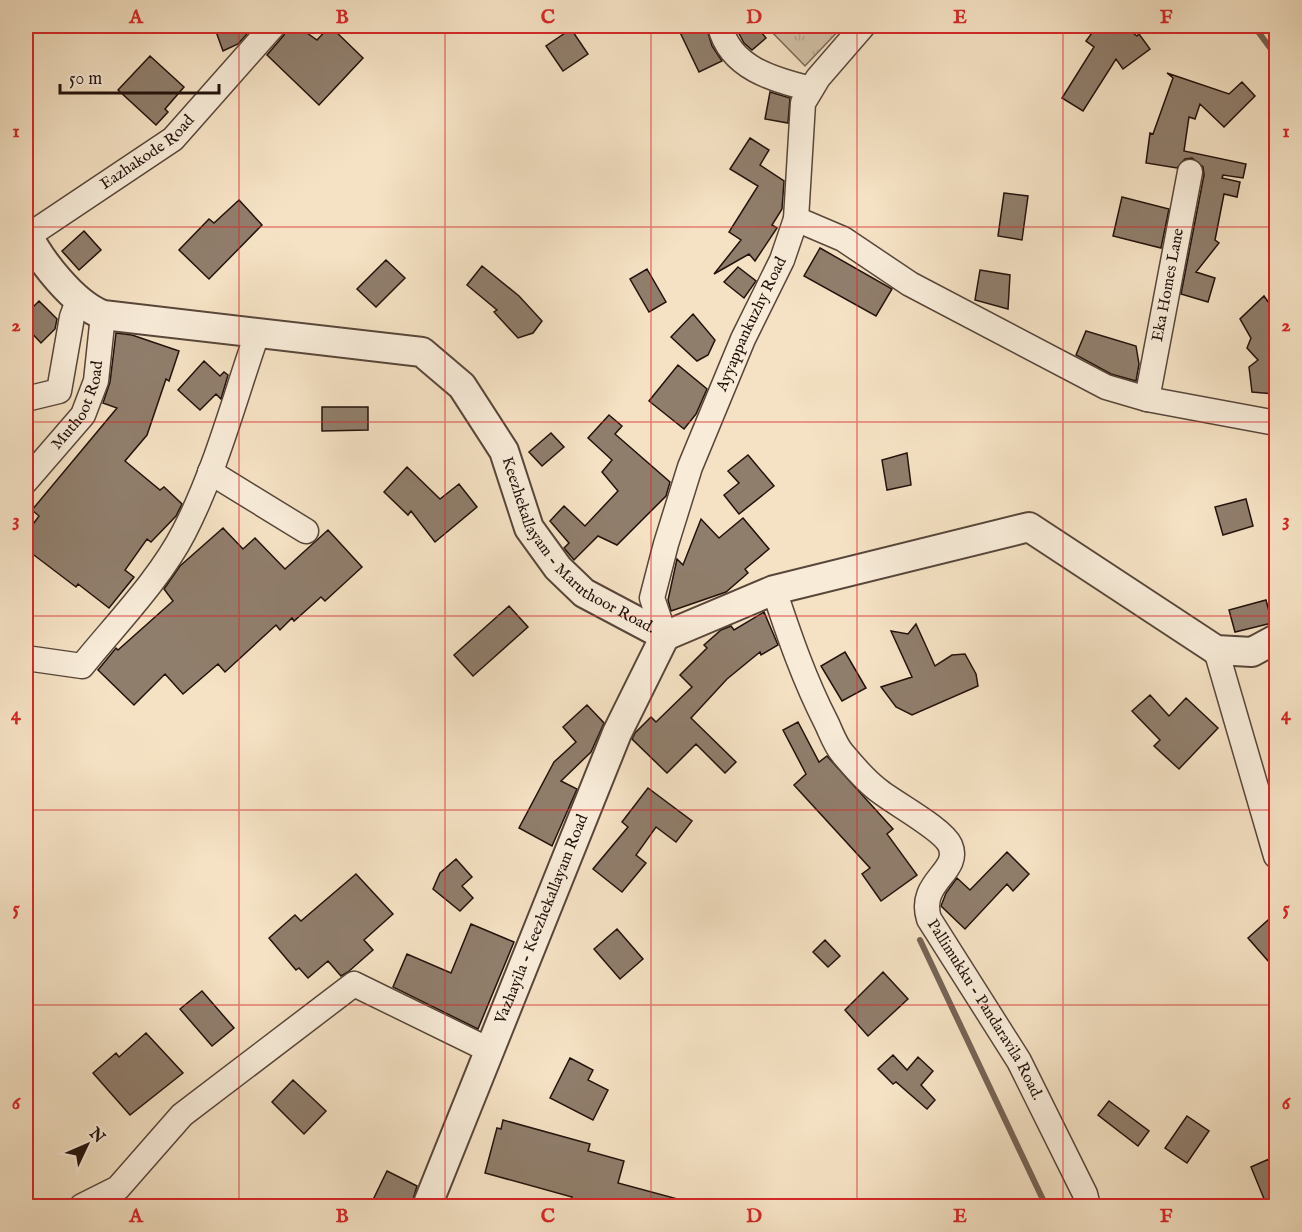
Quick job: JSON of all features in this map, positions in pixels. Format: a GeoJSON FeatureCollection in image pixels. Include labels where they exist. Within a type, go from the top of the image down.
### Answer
{"type":"FeatureCollection","features":[{"type":"Feature","properties":{"kind":"street","name":"Eazhakode Road"},"geometry":{"type":"LineString","coordinates":[[27,234],[173,139],[273,26]]}},
{"type":"Feature","properties":{"kind":"street"},"geometry":{"type":"LineString","coordinates":[[720,26],[723,37],[749,67],[776,80],[811,89]]}},
{"type":"Feature","properties":{"kind":"street","name":"Ayyappankuzhy Road"},"geometry":{"type":"LineString","coordinates":[[665,636],[652,598],[690,467],[743,339],[774,278],[796,219],[803,103],[811,89],[863,26]]}},
{"type":"Feature","properties":{"kind":"street","name":"Eka Homes Lane"},"geometry":{"type":"LineString","coordinates":[[1148,399],[1190,172]]}},
{"type":"Feature","properties":{"kind":"street"},"geometry":{"type":"LineString","coordinates":[[796,219],[843,239],[910,284],[1035,352],[1106,387],[1148,399],[1276,423]]}},
{"type":"Feature","properties":{"kind":"street","name":"Keezhekallayam - Maruthoor Road."},"geometry":{"type":"LineString","coordinates":[[27,234],[46,263],[78,301],[88,309],[103,315],[422,352],[462,386],[504,451],[529,528],[558,568],[584,593],[665,636],[774,590],[1029,527],[1216,650]]}},
{"type":"Feature","properties":{"kind":"street"},"geometry":{"type":"LineString","coordinates":[[26,399],[59,391],[72,317],[78,301]]}},
{"type":"Feature","properties":{"kind":"street","name":"Muthoot Road"},"geometry":{"type":"LineString","coordinates":[[26,481],[83,415],[96,381],[103,315]]}},
{"type":"Feature","properties":{"kind":"street"},"geometry":{"type":"LineString","coordinates":[[26,658],[82,666],[150,582],[184,533],[210,472],[257,334]]}},
{"type":"Feature","properties":{"kind":"street"},"geometry":{"type":"LineString","coordinates":[[210,472],[306,531]]}},
{"type":"Feature","properties":{"kind":"street","name":"Pallimukku - Pandaravila Road."},"geometry":{"type":"LineString","coordinates":[[774,590],[803,677],[841,752],[877,789],[939,834],[950,846],[952,857],[947,869],[927,895],[925,904],[929,919],[1019,1061],[1088,1206]]}},
{"type":"Feature","properties":{"kind":"street","name":"Vazhayila - Keezhekallayam Road"},"geometry":{"type":"LineString","coordinates":[[427,1206],[617,733],[665,636]]}},
{"type":"Feature","properties":{"kind":"street"},"geometry":{"type":"LineString","coordinates":[[1276,639],[1252,652],[1216,650],[1276,856]]}},
{"type":"Feature","properties":{"kind":"street"},"geometry":{"type":"LineString","coordinates":[[82,1206],[122,1197],[182,1115],[354,984],[491,1051]]}},
{"type":"Feature","properties":{"kind":"green space"},"geometry":{"type":"Polygon","coordinates":[[[766,26],[843,26],[805,66],[766,26]]]}},
{"type":"Feature","properties":{"kind":"building"},"geometry":{"type":"Polygon","coordinates":[[[214,26],[254,26],[238,44],[223,51],[214,26]]]}},
{"type":"Feature","properties":{"kind":"building"},"geometry":{"type":"Polygon","coordinates":[[[287,26],[297,26],[317,40],[330,26],[363,58],[319,105],[267,55],[284,35],[287,26]]]}},
{"type":"Feature","properties":{"kind":"building"},"geometry":{"type":"Polygon","coordinates":[[[677,26],[706,26],[712,46],[722,61],[699,72],[677,26]]]}},
{"type":"Feature","properties":{"kind":"building"},"geometry":{"type":"Polygon","coordinates":[[[735,26],[756,26],[766,38],[752,50],[744,43],[735,26]]]}},
{"type":"Feature","properties":{"kind":"building"},"geometry":{"type":"Polygon","coordinates":[[[1097,26],[1123,26],[1137,36],[1139,34],[1150,49],[1123,69],[1116,59],[1083,111],[1062,98],[1094,47],[1086,41],[1097,26]]]}},
{"type":"Feature","properties":{"kind":"building"},"geometry":{"type":"Polygon","coordinates":[[[571,29],[588,54],[563,71],[546,46],[571,29]]]}},
{"type":"Feature","properties":{"kind":"building"},"geometry":{"type":"Polygon","coordinates":[[[150,56],[184,87],[165,109],[168,112],[156,125],[118,90],[150,56]]]}},
{"type":"Feature","properties":{"kind":"building"},"geometry":{"type":"Polygon","coordinates":[[[1167,73],[1229,94],[1242,82],[1255,96],[1224,127],[1200,104],[1195,119],[1189,117],[1184,151],[1246,164],[1243,178],[1223,175],[1222,178],[1240,182],[1237,197],[1224,194],[1215,240],[1219,243],[1196,272],[1215,278],[1208,302],[1181,294],[1204,175],[1203,167],[1192,158],[1185,159],[1177,168],[1146,163],[1150,133],[1153,134],[1173,78],[1167,73]]]}},
{"type":"Feature","properties":{"kind":"building"},"geometry":{"type":"Polygon","coordinates":[[[770,92],[790,98],[788,123],[765,119],[770,92]]]}},
{"type":"Feature","properties":{"kind":"building"},"geometry":{"type":"Polygon","coordinates":[[[750,138],[769,150],[760,165],[784,181],[782,209],[772,225],[777,228],[755,261],[749,254],[714,274],[741,240],[729,232],[758,186],[730,169],[750,138]]]}},
{"type":"Feature","properties":{"kind":"building"},"geometry":{"type":"Polygon","coordinates":[[[1004,193],[1028,196],[1022,240],[998,236],[1004,193]]]}},
{"type":"Feature","properties":{"kind":"building"},"geometry":{"type":"Polygon","coordinates":[[[1122,197],[1169,209],[1161,248],[1113,236],[1122,197]]]}},
{"type":"Feature","properties":{"kind":"building"},"geometry":{"type":"Polygon","coordinates":[[[239,200],[262,225],[209,279],[179,250],[209,219],[214,223],[239,200]]]}},
{"type":"Feature","properties":{"kind":"building"},"geometry":{"type":"Polygon","coordinates":[[[84,231],[101,250],[79,270],[62,251],[84,231]]]}},
{"type":"Feature","properties":{"kind":"building"},"geometry":{"type":"Polygon","coordinates":[[[820,248],[892,289],[876,316],[804,276],[820,248]]]}},
{"type":"Feature","properties":{"kind":"building"},"geometry":{"type":"Polygon","coordinates":[[[386,260],[405,278],[376,307],[357,289],[386,260]]]}},
{"type":"Feature","properties":{"kind":"building"},"geometry":{"type":"Polygon","coordinates":[[[482,266],[519,296],[542,321],[533,333],[518,338],[494,312],[497,310],[467,285],[482,266]]]}},
{"type":"Feature","properties":{"kind":"building"},"geometry":{"type":"Polygon","coordinates":[[[738,267],[756,281],[744,298],[724,282],[738,267]]]}},
{"type":"Feature","properties":{"kind":"building"},"geometry":{"type":"Polygon","coordinates":[[[647,269],[666,302],[649,312],[630,279],[647,269]]]}},
{"type":"Feature","properties":{"kind":"building"},"geometry":{"type":"Polygon","coordinates":[[[980,270],[1010,275],[1008,309],[975,300],[980,270]]]}},
{"type":"Feature","properties":{"kind":"building"},"geometry":{"type":"Polygon","coordinates":[[[1264,296],[1276,313],[1276,394],[1252,392],[1249,367],[1258,360],[1247,348],[1251,338],[1240,319],[1264,296]]]}},
{"type":"Feature","properties":{"kind":"building"},"geometry":{"type":"Polygon","coordinates":[[[39,301],[57,319],[55,329],[41,343],[26,327],[26,314],[39,301]]]}},
{"type":"Feature","properties":{"kind":"building"},"geometry":{"type":"Polygon","coordinates":[[[693,314],[715,340],[708,355],[697,361],[671,337],[693,314]]]}},
{"type":"Feature","properties":{"kind":"building"},"geometry":{"type":"Polygon","coordinates":[[[1086,331],[1136,346],[1139,364],[1136,381],[1111,374],[1076,355],[1086,331]]]}},
{"type":"Feature","properties":{"kind":"building"},"geometry":{"type":"Polygon","coordinates":[[[116,333],[132,335],[179,351],[169,381],[166,379],[147,435],[125,461],[160,490],[164,487],[182,504],[176,516],[151,542],[147,539],[125,570],[134,577],[109,608],[78,584],[76,587],[26,549],[26,534],[39,516],[32,510],[117,408],[103,403],[110,382],[116,333]]]}},
{"type":"Feature","properties":{"kind":"building"},"geometry":{"type":"Polygon","coordinates":[[[204,361],[220,376],[224,372],[228,375],[221,399],[216,394],[200,410],[178,390],[204,361]]]}},
{"type":"Feature","properties":{"kind":"building"},"geometry":{"type":"Polygon","coordinates":[[[678,365],[707,389],[696,414],[684,429],[649,401],[678,365]]]}},
{"type":"Feature","properties":{"kind":"building"},"geometry":{"type":"Polygon","coordinates":[[[322,407],[368,407],[368,430],[322,431],[322,407]]]}},
{"type":"Feature","properties":{"kind":"building"},"geometry":{"type":"Polygon","coordinates":[[[609,415],[622,426],[615,434],[670,482],[666,496],[617,545],[598,536],[574,560],[564,548],[569,543],[550,521],[564,506],[585,526],[618,491],[602,472],[612,460],[588,438],[609,415]]]}},
{"type":"Feature","properties":{"kind":"building"},"geometry":{"type":"Polygon","coordinates":[[[551,433],[564,447],[542,466],[529,452],[551,433]]]}},
{"type":"Feature","properties":{"kind":"building"},"geometry":{"type":"Polygon","coordinates":[[[907,453],[911,485],[887,490],[882,460],[907,453]]]}},
{"type":"Feature","properties":{"kind":"building"},"geometry":{"type":"Polygon","coordinates":[[[748,455],[774,486],[739,514],[724,495],[739,483],[728,471],[748,455]]]}},
{"type":"Feature","properties":{"kind":"building"},"geometry":{"type":"Polygon","coordinates":[[[407,467],[440,499],[459,484],[477,507],[435,542],[411,511],[408,515],[384,492],[407,467]]]}},
{"type":"Feature","properties":{"kind":"building"},"geometry":{"type":"Polygon","coordinates":[[[1246,499],[1253,526],[1223,535],[1215,507],[1246,499]]]}},
{"type":"Feature","properties":{"kind":"building"},"geometry":{"type":"Polygon","coordinates":[[[743,518],[769,549],[745,569],[748,573],[726,592],[671,611],[668,600],[677,559],[683,565],[701,519],[719,538],[743,518]]]}},
{"type":"Feature","properties":{"kind":"building"},"geometry":{"type":"Polygon","coordinates":[[[223,528],[243,549],[255,538],[285,569],[328,530],[362,567],[325,601],[321,597],[294,621],[292,618],[280,630],[276,625],[225,672],[218,664],[183,694],[165,674],[134,705],[98,670],[116,648],[118,650],[173,601],[164,589],[180,566],[223,528]]]}},
{"type":"Feature","properties":{"kind":"building"},"geometry":{"type":"Polygon","coordinates":[[[1266,600],[1272,623],[1235,632],[1229,610],[1266,600]]]}},
{"type":"Feature","properties":{"kind":"building"},"geometry":{"type":"Polygon","coordinates":[[[509,606],[528,627],[473,676],[454,655],[509,606]]]}},
{"type":"Feature","properties":{"kind":"building"},"geometry":{"type":"Polygon","coordinates":[[[764,612],[778,645],[761,655],[760,652],[727,679],[691,718],[736,762],[725,773],[696,744],[667,773],[632,739],[635,733],[651,717],[656,722],[692,687],[680,675],[707,648],[704,645],[721,630],[731,626],[734,630],[764,612]]]}},
{"type":"Feature","properties":{"kind":"building"},"geometry":{"type":"Polygon","coordinates":[[[916,624],[935,666],[952,655],[965,654],[976,674],[978,686],[912,715],[896,707],[881,687],[912,677],[891,631],[908,634],[916,624]]]}},
{"type":"Feature","properties":{"kind":"building"},"geometry":{"type":"Polygon","coordinates":[[[845,652],[866,688],[842,701],[821,666],[845,652]]]}},
{"type":"Feature","properties":{"kind":"building"},"geometry":{"type":"Polygon","coordinates":[[[1150,695],[1169,716],[1186,698],[1218,728],[1179,769],[1154,746],[1160,740],[1132,711],[1150,695]]]}},
{"type":"Feature","properties":{"kind":"building"},"geometry":{"type":"Polygon","coordinates":[[[587,705],[604,723],[591,752],[561,781],[577,789],[552,846],[519,828],[554,762],[576,742],[563,727],[587,705]]]}},
{"type":"Feature","properties":{"kind":"building"},"geometry":{"type":"Polygon","coordinates":[[[798,722],[819,762],[827,756],[893,829],[887,834],[917,875],[881,901],[862,874],[870,868],[794,785],[806,774],[783,730],[798,722]]]}},
{"type":"Feature","properties":{"kind":"building"},"geometry":{"type":"Polygon","coordinates":[[[648,788],[692,821],[676,842],[656,827],[636,855],[646,863],[622,892],[593,869],[628,827],[622,822],[648,788]]]}},
{"type":"Feature","properties":{"kind":"building"},"geometry":{"type":"Polygon","coordinates":[[[1007,852],[1029,874],[1013,891],[1007,884],[965,929],[941,906],[946,893],[957,878],[970,890],[1007,852]]]}},
{"type":"Feature","properties":{"kind":"building"},"geometry":{"type":"Polygon","coordinates":[[[456,859],[472,877],[462,886],[473,898],[460,911],[433,889],[440,873],[456,859]]]}},
{"type":"Feature","properties":{"kind":"building"},"geometry":{"type":"Polygon","coordinates":[[[356,874],[393,914],[364,940],[373,950],[348,972],[341,976],[328,961],[308,978],[299,968],[296,970],[269,938],[295,915],[301,921],[356,874]]]}},
{"type":"Feature","properties":{"kind":"building"},"geometry":{"type":"Polygon","coordinates":[[[1276,913],[1276,970],[1248,938],[1276,913]]]}},
{"type":"Feature","properties":{"kind":"building"},"geometry":{"type":"Polygon","coordinates":[[[471,924],[514,942],[478,1029],[393,987],[407,954],[451,973],[471,924]]]}},
{"type":"Feature","properties":{"kind":"building"},"geometry":{"type":"Polygon","coordinates":[[[617,929],[643,959],[620,979],[594,949],[617,929]]]}},
{"type":"Feature","properties":{"kind":"building"},"geometry":{"type":"Polygon","coordinates":[[[825,940],[840,956],[828,967],[813,952],[825,940]]]}},
{"type":"Feature","properties":{"kind":"building"},"geometry":{"type":"Polygon","coordinates":[[[883,972],[908,999],[868,1036],[845,1010],[883,972]]]}},
{"type":"Feature","properties":{"kind":"building"},"geometry":{"type":"Polygon","coordinates":[[[202,991],[234,1028],[212,1046],[180,1009],[202,991]]]}},
{"type":"Feature","properties":{"kind":"building"},"geometry":{"type":"Polygon","coordinates":[[[146,1033],[183,1073],[130,1115],[93,1073],[116,1053],[119,1057],[146,1033]]]}},
{"type":"Feature","properties":{"kind":"building"},"geometry":{"type":"Polygon","coordinates":[[[893,1055],[907,1070],[918,1057],[933,1071],[921,1085],[935,1100],[927,1109],[896,1082],[893,1084],[878,1069],[893,1055]]]}},
{"type":"Feature","properties":{"kind":"building"},"geometry":{"type":"Polygon","coordinates":[[[570,1058],[593,1070],[588,1080],[608,1090],[593,1120],[550,1098],[570,1058]]]}},
{"type":"Feature","properties":{"kind":"building"},"geometry":{"type":"Polygon","coordinates":[[[293,1080],[326,1111],[304,1134],[272,1102],[293,1080]]]}},
{"type":"Feature","properties":{"kind":"building"},"geometry":{"type":"Polygon","coordinates":[[[1109,1101],[1149,1131],[1138,1146],[1098,1115],[1109,1101]]]}},
{"type":"Feature","properties":{"kind":"building"},"geometry":{"type":"Polygon","coordinates":[[[1187,1116],[1209,1131],[1187,1163],[1165,1148],[1187,1116]]]}},
{"type":"Feature","properties":{"kind":"building"},"geometry":{"type":"Polygon","coordinates":[[[503,1120],[590,1144],[588,1151],[624,1161],[618,1183],[685,1201],[684,1206],[569,1206],[572,1197],[485,1173],[497,1128],[501,1129],[503,1120]]]}},
{"type":"Feature","properties":{"kind":"building"},"geometry":{"type":"Polygon","coordinates":[[[1269,1159],[1276,1177],[1276,1206],[1267,1206],[1251,1167],[1269,1159]]]}},
{"type":"Feature","properties":{"kind":"building"},"geometry":{"type":"Polygon","coordinates":[[[387,1171],[417,1186],[411,1206],[370,1206],[387,1171]]]}},
{"type":"Feature","properties":{"kind":"waterway"},"geometry":{"type":"LineString","coordinates":[[1254,26],[1276,56]]}},
{"type":"Feature","properties":{"kind":"waterway"},"geometry":{"type":"LineString","coordinates":[[920,940],[1046,1206]]}}]}
